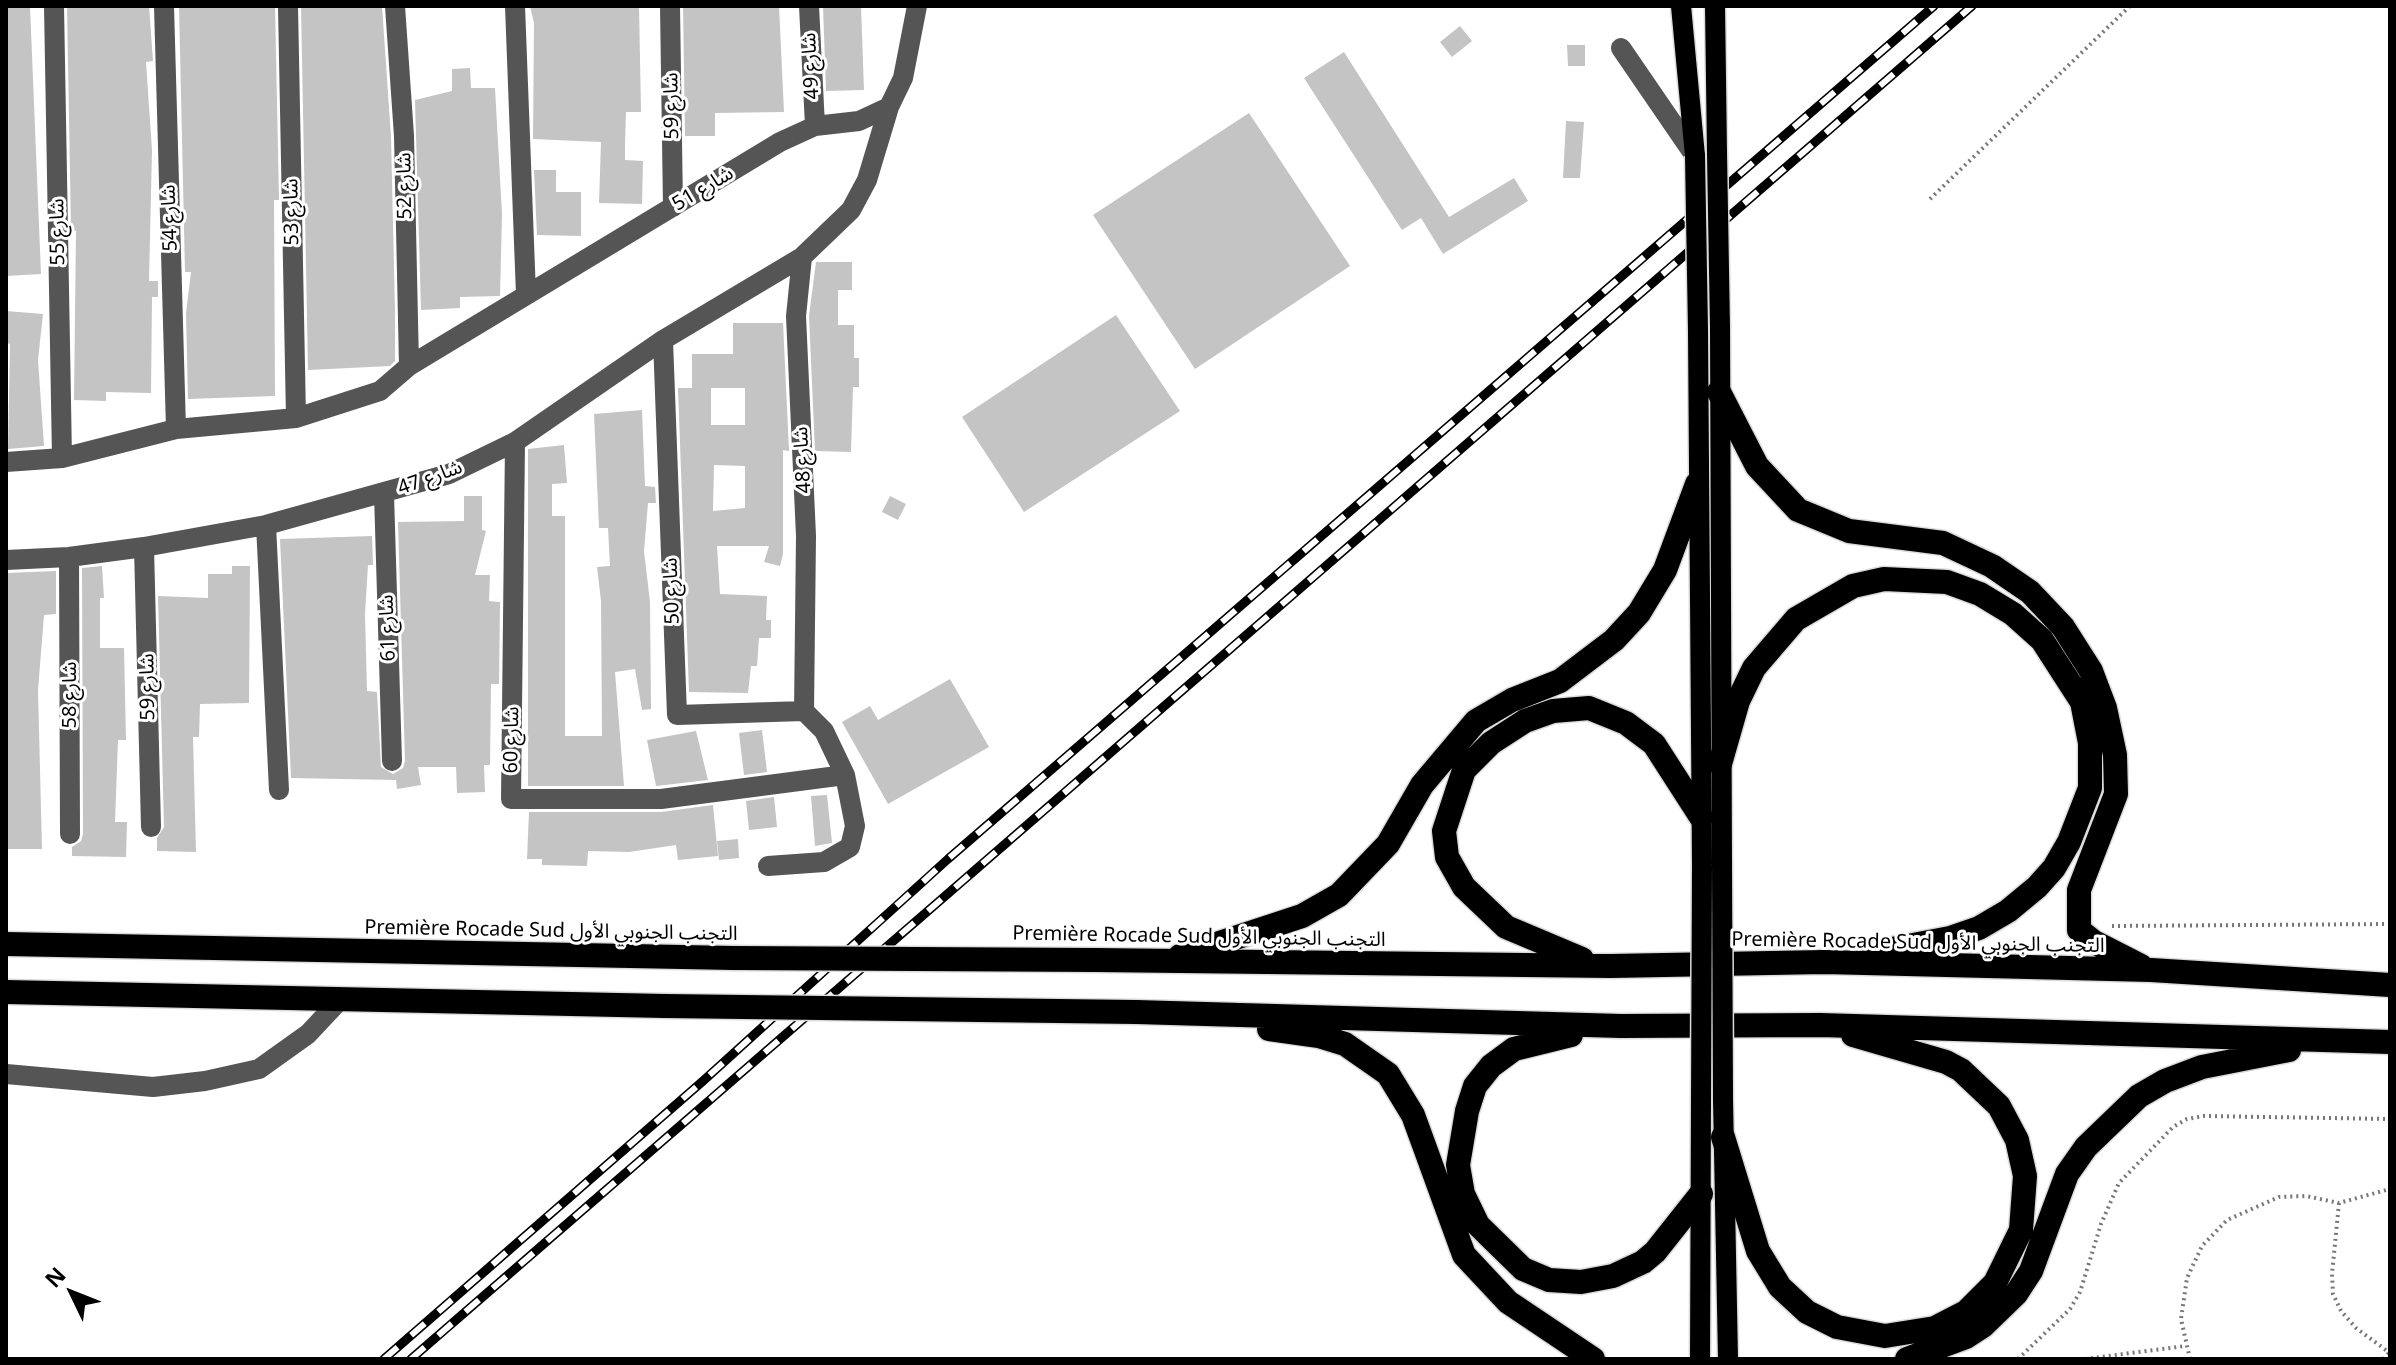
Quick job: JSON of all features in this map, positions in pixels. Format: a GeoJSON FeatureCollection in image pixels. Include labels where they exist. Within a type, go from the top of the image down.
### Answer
{"type":"FeatureCollection","features":[{"type":"Feature","properties":{"kind":"highway"},"geometry":{"type":"LineString","coordinates":[[1719,392],[1757,466],[1798,510],[1849,531],[1943,543],[1992,566],[2030,592],[2063,627],[2091,671],[2105,708],[2115,755],[2116,794],[2107,826],[2079,890],[2079,930],[2094,942],[2151,970]]}},
{"type":"Feature","properties":{"kind":"highway"},"geometry":{"type":"LineString","coordinates":[[1167,961],[1302,916],[1339,895],[1388,844],[1422,785],[1476,721],[1512,700],[1560,681],[1614,640],[1639,613],[1665,570],[1697,484]]}},
{"type":"Feature","properties":{"kind":"highway"},"geometry":{"type":"LineString","coordinates":[[1720,764],[1738,701],[1754,668],[1773,643],[1796,619],[1822,601],[1853,586],[1884,579],[1947,582],[1980,594],[2013,614],[2042,640],[2082,702],[2090,743],[2090,788],[2069,842],[2054,868],[2037,887],[1989,922],[1950,938],[1824,962]]}},
{"type":"Feature","properties":{"kind":"highway"},"geometry":{"type":"LineString","coordinates":[[1611,966],[1574,957],[1506,927],[1464,887],[1447,857],[1444,831],[1464,770],[1491,743],[1525,721],[1553,711],[1589,708],[1626,723],[1654,744],[1701,817]]}},
{"type":"Feature","properties":{"kind":"highway","name":"Première Rocade Sud التجنب الجنوبي الأول"},"geometry":{"type":"LineString","coordinates":[[6,944],[734,958],[1611,966],[1824,962],[2151,970],[2390,985]]}},
{"type":"Feature","properties":{"kind":"highway"},"geometry":{"type":"LineString","coordinates":[[6,992],[338,1002],[1136,1012],[1621,1026],[1820,1025],[2390,1042]]}},
{"type":"Feature","properties":{"kind":"highway"},"geometry":{"type":"LineString","coordinates":[[1136,1012],[1319,1036],[1369,1057],[1403,1095],[1455,1237],[1475,1270],[1508,1302],[1593,1359]]}},
{"type":"Feature","properties":{"kind":"highway"},"geometry":{"type":"LineString","coordinates":[[1723,1137],[1758,1251],[1767,1270],[1794,1302],[1822,1320],[1869,1335],[1902,1336],[1951,1321],[1988,1291],[2015,1247],[2026,1194],[2017,1140],[1999,1106],[1975,1081],[1946,1062],[1820,1025]]}},
{"type":"Feature","properties":{"kind":"highway"},"geometry":{"type":"LineString","coordinates":[[1621,1026],[1528,1044],[1500,1057],[1482,1075],[1470,1098],[1458,1151],[1459,1180],[1469,1210],[1489,1238],[1523,1269],[1549,1280],[1581,1282],[1613,1276],[1643,1262],[1655,1252],[1701,1194]]}},
{"type":"Feature","properties":{"kind":"highway"},"geometry":{"type":"LineString","coordinates":[[1907,1359],[1966,1337],[1983,1326],[2016,1294],[2031,1271],[2067,1174],[2086,1147],[2139,1096],[2165,1081],[2202,1067],[2346,1041]]}},
{"type":"Feature","properties":{"kind":"main road"},"geometry":{"type":"LineString","coordinates":[[1681,6],[1695,156],[1701,817],[1712,864],[1723,1099],[1728,1359]]}},
{"type":"Feature","properties":{"kind":"main road"},"geometry":{"type":"LineString","coordinates":[[1700,1359],[1701,1102],[1720,764],[1720,328],[1715,6]]}},
{"type":"Feature","properties":{"kind":"street","name":"شارع 55"},"geometry":{"type":"LineString","coordinates":[[54,6],[62,458]]}},
{"type":"Feature","properties":{"kind":"street","name":"شارع 54"},"geometry":{"type":"LineString","coordinates":[[164,6],[176,429]]}},
{"type":"Feature","properties":{"kind":"street","name":"شارع 53"},"geometry":{"type":"LineString","coordinates":[[288,6],[296,418]]}},
{"type":"Feature","properties":{"kind":"street","name":"شارع 52"},"geometry":{"type":"LineString","coordinates":[[395,6],[404,136],[409,366]]}},
{"type":"Feature","properties":{"kind":"street"},"geometry":{"type":"LineString","coordinates":[[515,6],[526,295]]}},
{"type":"Feature","properties":{"kind":"street","name":"شارع 59"},"geometry":{"type":"LineString","coordinates":[[670,6],[673,207]]}},
{"type":"Feature","properties":{"kind":"street","name":"شارع 49"},"geometry":{"type":"LineString","coordinates":[[809,6],[815,126]]}},
{"type":"Feature","properties":{"kind":"street"},"geometry":{"type":"LineString","coordinates":[[802,257],[851,210],[867,180],[889,107],[903,78],[917,6]]}},
{"type":"Feature","properties":{"kind":"street"},"geometry":{"type":"LineString","coordinates":[[1621,48],[1695,156]]}},
{"type":"Feature","properties":{"kind":"street","name":"شارع 51"},"geometry":{"type":"LineString","coordinates":[[296,418],[380,391],[409,366],[780,142],[815,126],[859,121],[889,107]]}},
{"type":"Feature","properties":{"kind":"street","name":"شارع 47"},"geometry":{"type":"LineString","coordinates":[[6,560],[69,557],[144,547],[266,525],[449,474],[515,442],[663,340],[802,257]]}},
{"type":"Feature","properties":{"kind":"street","name":"شارع 48"},"geometry":{"type":"LineString","coordinates":[[802,257],[796,316],[806,536],[804,711]]}},
{"type":"Feature","properties":{"kind":"street","name":"شارع 50"},"geometry":{"type":"LineString","coordinates":[[663,340],[677,715],[804,711]]}},
{"type":"Feature","properties":{"kind":"street"},"geometry":{"type":"LineString","coordinates":[[6,462],[62,458],[176,429],[296,418]]}},
{"type":"Feature","properties":{"kind":"street","name":"شارع 60"},"geometry":{"type":"LineString","coordinates":[[515,442],[511,799],[661,799],[845,775]]}},
{"type":"Feature","properties":{"kind":"street","name":"شارع 61"},"geometry":{"type":"LineString","coordinates":[[384,494],[392,761]]}},
{"type":"Feature","properties":{"kind":"street"},"geometry":{"type":"LineString","coordinates":[[266,525],[279,790]]}},
{"type":"Feature","properties":{"kind":"street","name":"شارع 59"},"geometry":{"type":"LineString","coordinates":[[144,547],[151,827]]}},
{"type":"Feature","properties":{"kind":"street","name":"شارع 58"},"geometry":{"type":"LineString","coordinates":[[69,557],[70,834]]}},
{"type":"Feature","properties":{"kind":"street"},"geometry":{"type":"LineString","coordinates":[[768,866],[824,862],[850,847],[855,826],[845,775],[824,731],[804,711]]}},
{"type":"Feature","properties":{"kind":"street"},"geometry":{"type":"LineString","coordinates":[[6,1074],[153,1087],[205,1081],[259,1069],[308,1034],[338,1002]]}},
{"type":"Feature","properties":{"kind":"path"},"geometry":{"type":"LineString","coordinates":[[1930,199],[2130,6]]}},
{"type":"Feature","properties":{"kind":"path"},"geometry":{"type":"LineString","coordinates":[[2109,926],[2390,924]]}},
{"type":"Feature","properties":{"kind":"path"},"geometry":{"type":"LineString","coordinates":[[2018,1359],[2070,1309],[2080,1292],[2101,1224],[2119,1183],[2173,1127],[2187,1119],[2204,1116],[2390,1119]]}},
{"type":"Feature","properties":{"kind":"path"},"geometry":{"type":"LineString","coordinates":[[2190,1359],[2181,1319],[2187,1278],[2202,1246],[2227,1220],[2279,1197],[2306,1196],[2339,1203],[2390,1189]]}},
{"type":"Feature","properties":{"kind":"path"},"geometry":{"type":"LineString","coordinates":[[2339,1203],[2333,1294],[2347,1319],[2390,1353],[2383,1359]]}},
{"type":"Feature","properties":{"kind":"path"},"geometry":{"type":"LineString","coordinates":[[2085,1359],[2185,1346]]}},
{"type":"Feature","properties":{"kind":"building"},"geometry":{"type":"Polygon","coordinates":[[[6,6],[30,6],[41,274],[6,276],[6,6]]]}},
{"type":"Feature","properties":{"kind":"building"},"geometry":{"type":"Polygon","coordinates":[[[67,6],[149,6],[153,61],[146,62],[152,150],[149,281],[158,281],[158,297],[152,297],[151,393],[106,392],[106,401],[74,400],[76,231],[71,230],[67,6]]]}},
{"type":"Feature","properties":{"kind":"building"},"geometry":{"type":"Polygon","coordinates":[[[179,6],[275,6],[279,200],[274,200],[275,396],[188,399],[186,313],[191,272],[185,272],[179,6]]]}},
{"type":"Feature","properties":{"kind":"building"},"geometry":{"type":"Polygon","coordinates":[[[301,6],[382,6],[391,137],[395,311],[395,361],[390,366],[308,370],[301,6]]]}},
{"type":"Feature","properties":{"kind":"building"},"geometry":{"type":"Polygon","coordinates":[[[530,6],[639,6],[641,112],[626,112],[625,160],[643,161],[642,204],[599,203],[601,142],[533,139],[534,23],[530,6]]]}},
{"type":"Feature","properties":{"kind":"building"},"geometry":{"type":"Polygon","coordinates":[[[683,6],[779,6],[784,112],[715,113],[715,136],[685,136],[683,6]]]}},
{"type":"Feature","properties":{"kind":"building"},"geometry":{"type":"Polygon","coordinates":[[[823,6],[861,6],[864,90],[826,91],[823,6]]]}},
{"type":"Feature","properties":{"kind":"building"},"geometry":{"type":"Polygon","coordinates":[[[1460,26],[1472,41],[1452,57],[1440,42],[1460,26]]]}},
{"type":"Feature","properties":{"kind":"building"},"geometry":{"type":"Polygon","coordinates":[[[1567,45],[1585,45],[1585,66],[1568,66],[1567,45]]]}},
{"type":"Feature","properties":{"kind":"building"},"geometry":{"type":"Polygon","coordinates":[[[1344,52],[1449,217],[1514,178],[1528,201],[1443,254],[1421,218],[1402,230],[1304,78],[1344,52]]]}},
{"type":"Feature","properties":{"kind":"building"},"geometry":{"type":"Polygon","coordinates":[[[470,68],[471,88],[495,88],[502,214],[500,296],[460,297],[460,308],[421,310],[415,100],[452,91],[452,69],[470,68]]]}},
{"type":"Feature","properties":{"kind":"building"},"geometry":{"type":"Polygon","coordinates":[[[1249,113],[1350,266],[1195,369],[1093,215],[1249,113]]]}},
{"type":"Feature","properties":{"kind":"building"},"geometry":{"type":"Polygon","coordinates":[[[1566,121],[1584,122],[1580,178],[1563,178],[1566,121]]]}},
{"type":"Feature","properties":{"kind":"building"},"geometry":{"type":"Polygon","coordinates":[[[534,170],[556,170],[556,192],[581,192],[581,236],[537,235],[534,170]]]}},
{"type":"Feature","properties":{"kind":"building"},"geometry":{"type":"Polygon","coordinates":[[[816,262],[852,262],[852,290],[838,290],[838,325],[854,325],[854,358],[859,358],[859,387],[853,387],[851,452],[815,451],[809,316],[816,262]]]}},
{"type":"Feature","properties":{"kind":"building"},"geometry":{"type":"Polygon","coordinates":[[[6,311],[43,314],[38,360],[44,446],[8,449],[10,344],[6,343],[6,311]]]}},
{"type":"Feature","properties":{"kind":"building"},"geometry":{"type":"Polygon","coordinates":[[[1116,315],[1180,411],[1024,512],[962,417],[1116,315]]]}},
{"type":"Feature","properties":{"kind":"building"},"geometry":{"type":"Polygon","coordinates":[[[733,323],[783,323],[789,451],[783,450],[783,554],[780,566],[764,562],[769,546],[717,546],[720,594],[767,596],[766,620],[771,620],[771,638],[759,638],[757,666],[751,666],[748,693],[689,692],[678,388],[692,388],[692,354],[733,354],[733,323]],[[711,388],[711,425],[745,425],[745,388],[711,388]],[[714,465],[713,511],[745,508],[745,466],[714,465]]]}},
{"type":"Feature","properties":{"kind":"building"},"geometry":{"type":"Polygon","coordinates":[[[642,410],[645,486],[655,487],[656,503],[648,503],[644,551],[650,602],[651,709],[642,710],[635,669],[615,672],[624,786],[528,786],[528,449],[564,445],[567,483],[552,484],[552,516],[565,516],[565,736],[602,736],[601,601],[597,567],[610,566],[608,528],[599,528],[594,414],[642,410]]]}},
{"type":"Feature","properties":{"kind":"building"},"geometry":{"type":"Polygon","coordinates":[[[464,496],[482,496],[482,530],[486,531],[475,575],[490,575],[489,601],[500,602],[499,684],[491,684],[490,765],[484,765],[485,792],[457,793],[456,767],[418,767],[421,785],[397,789],[396,780],[291,778],[280,539],[372,536],[373,565],[368,565],[365,614],[367,691],[377,692],[381,767],[393,774],[403,768],[405,761],[398,522],[464,521],[464,496]]]}},
{"type":"Feature","properties":{"kind":"building"},"geometry":{"type":"Polygon","coordinates":[[[890,496],[906,504],[898,520],[882,512],[890,496]]]}},
{"type":"Feature","properties":{"kind":"building"},"geometry":{"type":"Polygon","coordinates":[[[102,566],[104,598],[100,598],[100,648],[124,648],[126,740],[118,740],[115,822],[127,822],[126,857],[72,856],[72,847],[81,841],[83,834],[82,568],[102,566]]]}},
{"type":"Feature","properties":{"kind":"building"},"geometry":{"type":"Polygon","coordinates":[[[232,566],[250,566],[249,703],[200,704],[199,737],[193,737],[196,852],[157,851],[157,838],[164,827],[158,596],[208,598],[208,574],[232,574],[232,566]]]}},
{"type":"Feature","properties":{"kind":"building"},"geometry":{"type":"Polygon","coordinates":[[[56,571],[56,614],[44,615],[38,690],[42,849],[6,849],[6,573],[56,571]]]}},
{"type":"Feature","properties":{"kind":"building"},"geometry":{"type":"Polygon","coordinates":[[[950,679],[989,747],[888,804],[842,722],[870,706],[878,720],[950,679]]]}},
{"type":"Feature","properties":{"kind":"building"},"geometry":{"type":"Polygon","coordinates":[[[762,730],[767,772],[744,775],[739,733],[762,730]]]}},
{"type":"Feature","properties":{"kind":"building"},"geometry":{"type":"Polygon","coordinates":[[[696,731],[708,780],[656,786],[647,740],[696,731]]]}},
{"type":"Feature","properties":{"kind":"building"},"geometry":{"type":"Polygon","coordinates":[[[827,795],[832,843],[815,846],[811,796],[827,795]]]}},
{"type":"Feature","properties":{"kind":"building"},"geometry":{"type":"Polygon","coordinates":[[[774,797],[777,827],[749,830],[746,801],[774,797]]]}},
{"type":"Feature","properties":{"kind":"building"},"geometry":{"type":"Polygon","coordinates":[[[713,805],[718,856],[678,860],[676,845],[629,852],[588,851],[587,866],[542,865],[542,859],[527,859],[529,812],[661,812],[713,805]]]}},
{"type":"Feature","properties":{"kind":"building"},"geometry":{"type":"Polygon","coordinates":[[[738,839],[739,858],[719,860],[717,841],[738,839]]]}},
{"type":"Feature","properties":{"kind":"railway"},"geometry":{"type":"LineString","coordinates":[[384,1359],[703,1081],[948,859],[1934,6]]}},
{"type":"Feature","properties":{"kind":"railway"},"geometry":{"type":"LineString","coordinates":[[411,1359],[1972,6]]}}]}
